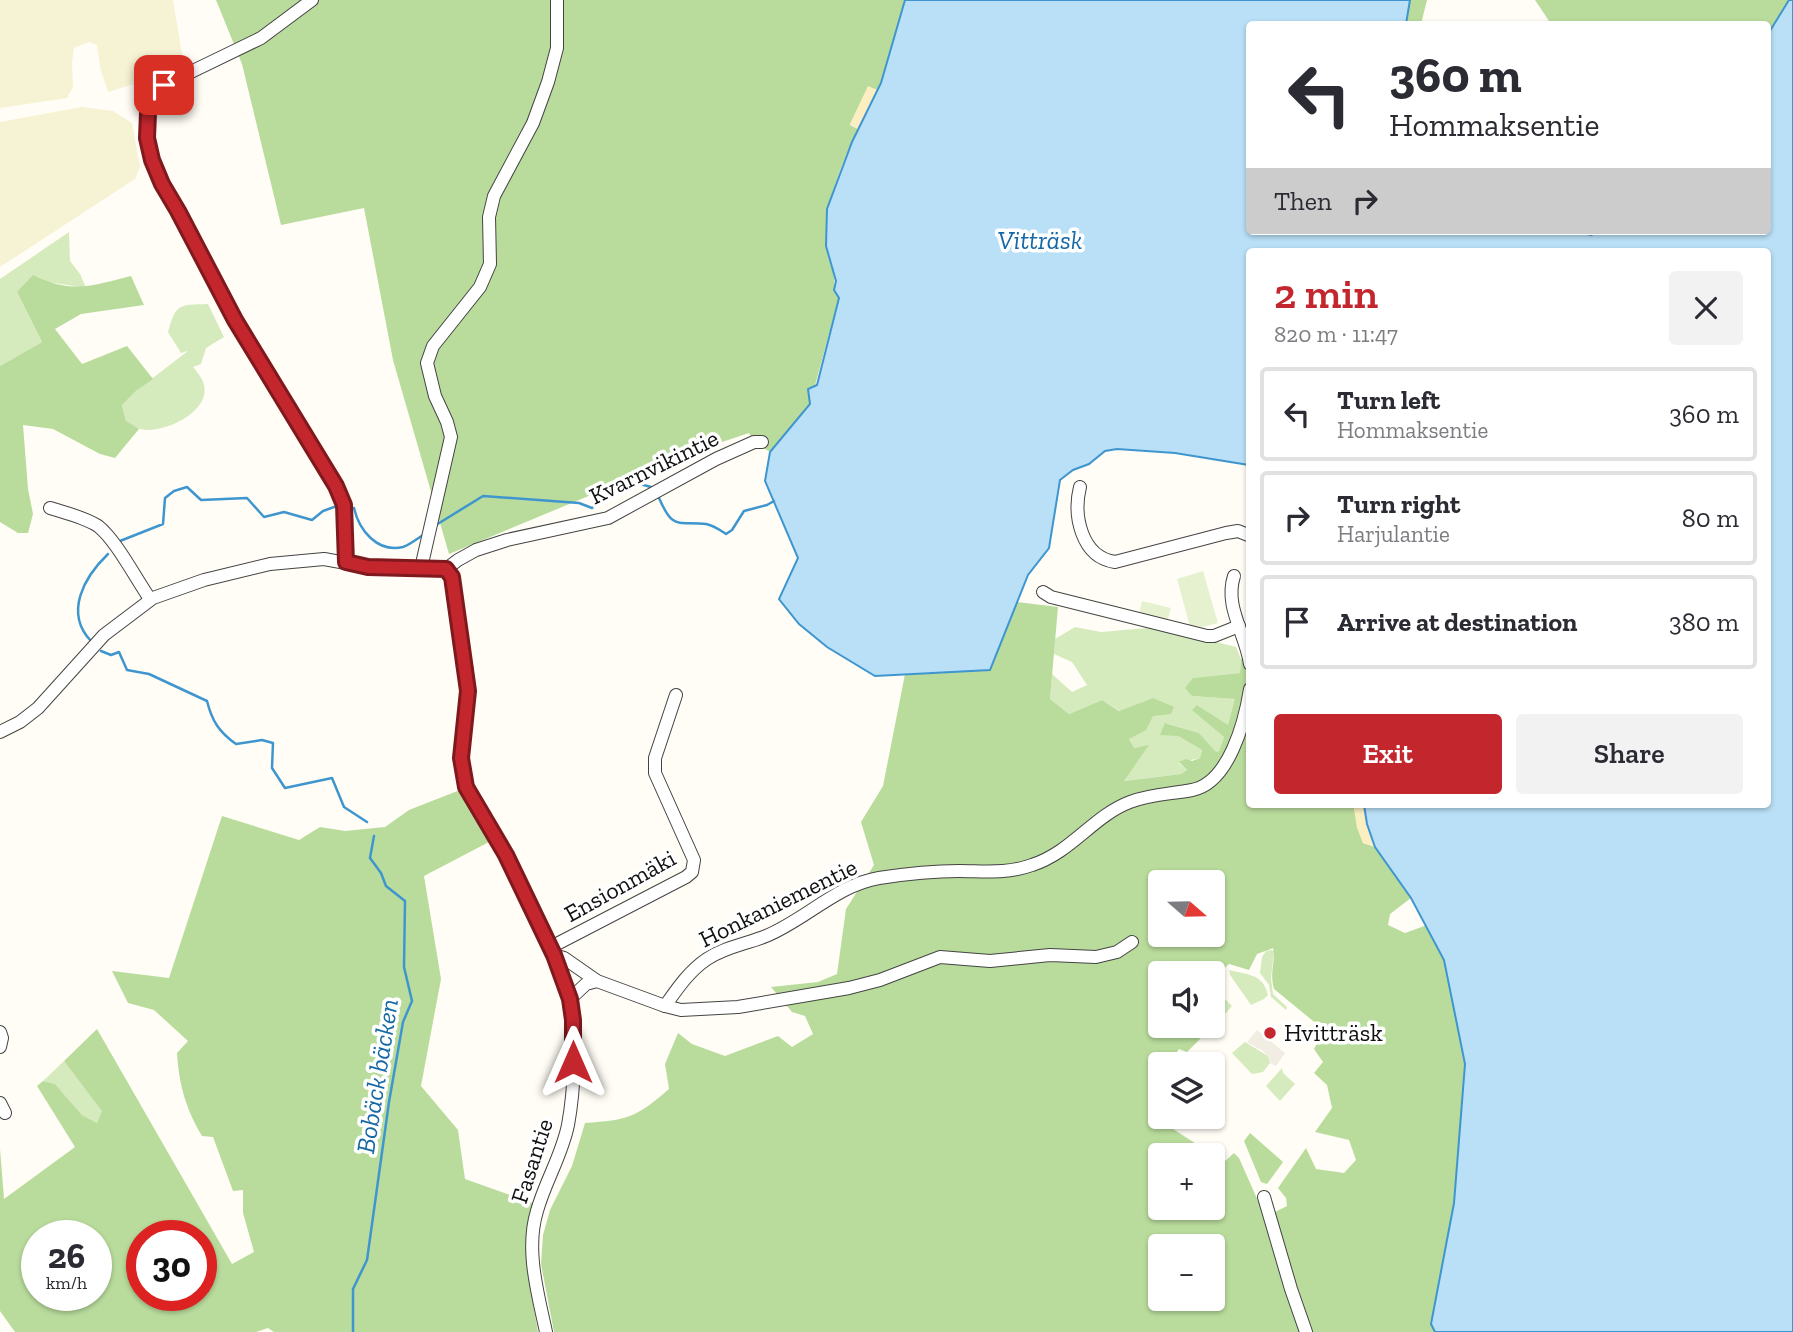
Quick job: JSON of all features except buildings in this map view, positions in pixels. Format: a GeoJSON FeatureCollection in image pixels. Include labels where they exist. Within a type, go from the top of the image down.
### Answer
{"type":"FeatureCollection","features":[{"type":"Feature","properties":{"kind":"street"},"geometry":{"type":"LineString","coordinates":[[312,0],[261,38],[164,85],[150,105],[147,138],[162,184],[235,320],[336,486],[344,505],[346,562]]}},
{"type":"Feature","properties":{"kind":"street"},"geometry":{"type":"LineString","coordinates":[[421,568],[452,437],[435,396],[427,363],[433,346],[481,287],[490,264],[489,217],[494,196],[533,123],[548,82],[556,48],[557,0]]}},
{"type":"Feature","properties":{"kind":"street","name":"Kvarnvikintie"},"geometry":{"type":"LineString","coordinates":[[446,569],[477,550],[507,540],[608,518],[716,459],[754,442],[762,442]]}},
{"type":"Feature","properties":{"kind":"street"},"geometry":{"type":"LineString","coordinates":[[1080,487],[1076,502],[1084,538],[1091,550],[1107,561],[1115,562],[1226,533],[1238,531],[1246,534]]}},
{"type":"Feature","properties":{"kind":"street"},"geometry":{"type":"LineString","coordinates":[[50,509],[98,526],[150,599]]}},
{"type":"Feature","properties":{"kind":"street"},"geometry":{"type":"LineString","coordinates":[[0,732],[20,722],[38,708],[104,635],[150,599],[204,580],[270,564],[324,559],[368,567],[446,569]]}},
{"type":"Feature","properties":{"kind":"street","name":"Fasantie"},"geometry":{"type":"LineString","coordinates":[[446,569],[452,577],[454,588],[468,691],[463,732],[463,777],[466,787],[506,855],[553,951],[570,999],[573,1020],[570,1109],[565,1137],[533,1226],[535,1281],[545,1332]]}},
{"type":"Feature","properties":{"kind":"street"},"geometry":{"type":"LineString","coordinates":[[1234,576],[1230,586],[1232,607],[1246,650]]}},
{"type":"Feature","properties":{"kind":"street"},"geometry":{"type":"LineString","coordinates":[[1044,592],[1051,597],[1207,636],[1239,626]]}},
{"type":"Feature","properties":{"kind":"street","name":"Ensionmäki"},"geometry":{"type":"LineString","coordinates":[[553,951],[692,872],[694,860],[671,813],[654,767],[676,695]]}},
{"type":"Feature","properties":{"kind":"street","name":"Honkaniementie"},"geometry":{"type":"LineString","coordinates":[[664,1006],[705,960],[725,949],[766,935],[863,882],[936,871],[1007,872],[1033,865],[1074,843],[1110,811],[1150,796],[1194,790],[1209,783],[1222,768],[1242,727],[1246,708]]}},
{"type":"Feature","properties":{"kind":"street"},"geometry":{"type":"LineString","coordinates":[[553,951],[597,981],[681,1010],[738,1007],[849,988],[880,980],[940,957],[990,961],[1050,955],[1096,957],[1117,952],[1132,942]]}},
{"type":"Feature","properties":{"kind":"street"},"geometry":{"type":"LineString","coordinates":[[570,999],[586,984],[597,981]]}},
{"type":"Feature","properties":{"kind":"street"},"geometry":{"type":"LineString","coordinates":[[0,1032],[0,1047]]}},
{"type":"Feature","properties":{"kind":"street"},"geometry":{"type":"LineString","coordinates":[[1264,1197],[1306,1332]]}},
{"type":"Feature","properties":{"kind":"shaded area"},"geometry":{"type":"Polygon","coordinates":[[[0,0],[173,0],[184,66],[108,92],[97,45],[89,42],[74,48],[73,87],[67,98],[0,108],[0,0]]]}},
{"type":"Feature","properties":{"kind":"shaded area"},"geometry":{"type":"Polygon","coordinates":[[[82,107],[113,111],[132,123],[140,167],[135,179],[0,267],[0,122],[82,107]]]}},
{"type":"Feature","properties":{"kind":"shaded area"},"geometry":{"type":"Polygon","coordinates":[[[1257,1030],[1285,1053],[1276,1066],[1270,1063],[1263,1051],[1247,1042],[1257,1030]]]}},
{"type":"Feature","properties":{"kind":"green space"},"geometry":{"type":"Polygon","coordinates":[[[216,0],[905,0],[881,83],[877,90],[868,87],[850,125],[858,129],[831,199],[826,249],[834,278],[834,290],[839,297],[810,404],[770,452],[754,442],[749,433],[704,448],[449,554],[393,360],[364,208],[281,225],[242,64],[216,0]]]}},
{"type":"Feature","properties":{"kind":"green space"},"geometry":{"type":"Polygon","coordinates":[[[1410,0],[1427,0],[1422,21],[1406,21],[1410,0]]]}},
{"type":"Feature","properties":{"kind":"green space"},"geometry":{"type":"Polygon","coordinates":[[[1535,0],[1789,0],[1771,29],[1771,21],[1549,21],[1535,0]]]}},
{"type":"Feature","properties":{"kind":"green space"},"geometry":{"type":"Polygon","coordinates":[[[69,232],[70,261],[86,288],[48,282],[17,292],[42,342],[0,366],[0,279],[69,232]]]}},
{"type":"Feature","properties":{"kind":"green space"},"geometry":{"type":"Polygon","coordinates":[[[33,275],[59,285],[70,286],[93,285],[131,276],[144,305],[81,314],[55,329],[82,364],[127,346],[153,379],[122,405],[126,421],[139,429],[115,458],[100,454],[53,429],[23,425],[28,489],[33,514],[28,533],[18,533],[0,522],[0,366],[42,342],[17,292],[33,275]]]}},
{"type":"Feature","properties":{"kind":"green space"},"geometry":{"type":"Polygon","coordinates":[[[208,304],[224,337],[206,348],[201,364],[193,367],[204,385],[200,404],[193,412],[172,425],[149,430],[133,426],[126,421],[122,405],[137,390],[188,351],[181,353],[168,332],[177,311],[185,306],[208,304]]]}},
{"type":"Feature","properties":{"kind":"green space"},"geometry":{"type":"Polygon","coordinates":[[[1203,571],[1218,623],[1191,630],[1177,579],[1203,571]]]}},
{"type":"Feature","properties":{"kind":"green space"},"geometry":{"type":"Polygon","coordinates":[[[1142,601],[1171,608],[1167,622],[1139,615],[1142,601]]]}},
{"type":"Feature","properties":{"kind":"green space"},"geometry":{"type":"Polygon","coordinates":[[[1017,602],[1058,607],[1050,699],[1069,714],[1102,700],[1119,711],[1153,698],[1174,707],[1171,714],[1153,716],[1146,730],[1129,739],[1134,748],[1149,745],[1124,781],[1181,774],[1187,770],[1179,762],[1200,758],[1202,750],[1178,736],[1160,735],[1165,723],[1199,733],[1216,752],[1219,751],[1224,737],[1192,710],[1197,705],[1228,725],[1235,699],[1192,696],[1185,688],[1193,678],[1240,673],[1241,659],[1246,657],[1246,808],[1355,808],[1363,843],[1375,847],[1411,898],[1390,914],[1388,925],[1405,933],[1427,925],[1444,960],[1465,1064],[1454,1203],[1431,1324],[1435,1332],[554,1332],[541,1264],[543,1235],[550,1210],[572,1166],[585,1123],[630,1116],[669,1089],[665,1064],[678,1033],[692,1044],[725,1056],[778,1036],[792,1047],[813,1034],[805,1016],[792,1012],[771,987],[818,982],[837,974],[846,909],[874,865],[861,822],[883,786],[905,674],[990,670],[1017,602]],[[1273,948],[1257,954],[1249,970],[1229,964],[1225,968],[1225,961],[1148,961],[1148,1038],[1200,1038],[1187,1052],[1179,1049],[1177,1052],[1148,1052],[1148,1129],[1173,1129],[1195,1143],[1148,1143],[1148,1220],[1225,1220],[1225,1161],[1234,1153],[1239,1158],[1258,1201],[1275,1212],[1287,1206],[1286,1198],[1278,1188],[1306,1148],[1316,1169],[1344,1173],[1356,1160],[1349,1140],[1315,1132],[1332,1108],[1327,1085],[1314,1073],[1323,1062],[1314,1049],[1324,1030],[1274,989],[1273,948]]]}},
{"type":"Feature","properties":{"kind":"green space"},"geometry":{"type":"Polygon","coordinates":[[[1075,627],[1101,632],[1158,627],[1236,647],[1241,659],[1240,673],[1194,678],[1192,696],[1236,699],[1228,726],[1197,705],[1224,737],[1219,751],[1216,753],[1199,733],[1166,723],[1178,736],[1202,750],[1200,758],[1179,763],[1187,770],[1181,774],[1123,781],[1148,746],[1133,748],[1129,739],[1153,698],[1120,711],[1102,700],[1069,714],[1050,699],[1052,674],[1072,692],[1087,685],[1072,662],[1054,654],[1055,639],[1075,627]]]}},
{"type":"Feature","properties":{"kind":"green space"},"geometry":{"type":"Polygon","coordinates":[[[460,790],[489,842],[424,876],[441,979],[421,1086],[458,1130],[465,1179],[533,1203],[527,1251],[538,1332],[274,1332],[268,1328],[256,1332],[15,1332],[0,1311],[0,1149],[4,1199],[75,1147],[37,1086],[43,1081],[55,1084],[82,1115],[97,1123],[102,1111],[64,1061],[97,1029],[207,1220],[126,1220],[126,1311],[217,1311],[217,1238],[232,1264],[254,1252],[243,1213],[243,1190],[233,1191],[213,1137],[202,1136],[184,1096],[177,1053],[188,1041],[154,1010],[128,1003],[112,971],[169,978],[222,816],[299,840],[320,827],[345,831],[385,827],[409,810],[460,790]]]}},
{"type":"Feature","properties":{"kind":"green space"},"geometry":{"type":"Polygon","coordinates":[[[1266,951],[1274,951],[1271,978],[1273,994],[1287,1007],[1286,1010],[1271,997],[1269,985],[1260,973],[1262,957],[1266,951]]]}},
{"type":"Feature","properties":{"kind":"green space"},"geometry":{"type":"Polygon","coordinates":[[[1229,970],[1258,979],[1268,995],[1251,1005],[1229,970]]]}},
{"type":"Feature","properties":{"kind":"green space"},"geometry":{"type":"Polygon","coordinates":[[[1225,999],[1232,1006],[1225,1013],[1225,999]]]}},
{"type":"Feature","properties":{"kind":"green space"},"geometry":{"type":"Polygon","coordinates":[[[1245,1042],[1268,1056],[1270,1063],[1263,1072],[1252,1074],[1232,1053],[1245,1042]]]}},
{"type":"Feature","properties":{"kind":"green space"},"geometry":{"type":"Polygon","coordinates":[[[64,1061],[103,1111],[97,1123],[82,1115],[55,1084],[43,1081],[64,1061]]]}},
{"type":"Feature","properties":{"kind":"green space"},"geometry":{"type":"Polygon","coordinates":[[[1282,1068],[1283,1073],[1295,1084],[1280,1101],[1266,1086],[1282,1068]]]}},
{"type":"Feature","properties":{"kind":"green space"},"geometry":{"type":"Polygon","coordinates":[[[1250,1133],[1283,1162],[1267,1184],[1261,1182],[1244,1141],[1250,1133]]]}},
{"type":"Feature","properties":{"kind":"sand"},"geometry":{"type":"Polygon","coordinates":[[[868,86],[877,90],[858,129],[850,124],[868,86]]]}},
{"type":"Feature","properties":{"kind":"sand"},"geometry":{"type":"Polygon","coordinates":[[[1364,808],[1375,847],[1363,843],[1354,809],[1364,808]]]}},
{"type":"Feature","properties":{"kind":"water","name":"Vitträsk"},"geometry":{"type":"Polygon","coordinates":[[[905,0],[1410,0],[1406,21],[1246,21],[1246,235],[1771,235],[1771,29],[1789,0],[1793,0],[1793,1332],[1435,1332],[1431,1324],[1454,1203],[1465,1064],[1444,960],[1411,898],[1375,847],[1364,808],[1771,808],[1771,248],[1246,248],[1246,465],[1175,453],[1117,449],[1105,451],[1089,464],[1073,470],[1060,480],[1049,548],[1028,575],[990,670],[875,676],[827,647],[799,624],[779,599],[798,558],[765,481],[770,452],[810,404],[808,389],[817,385],[839,298],[834,290],[836,281],[826,246],[827,209],[852,142],[881,83],[905,0]]]}},
{"type":"Feature","properties":{"kind":"waterway","name":"Bobäck bäcken"},"geometry":{"type":"LineString","coordinates":[[436,525],[483,496],[579,503],[592,508],[623,484],[651,487]]}},
{"type":"Feature","properties":{"kind":"waterway","name":"Bobäck bäcken"},"geometry":{"type":"LineString","coordinates":[[120,541],[163,524],[165,498],[174,491],[187,487],[201,500],[247,498],[264,517],[284,512],[312,520],[323,511],[337,506]]}},
{"type":"Feature","properties":{"kind":"waterway","name":"Bobäck bäcken"},"geometry":{"type":"LineString","coordinates":[[659,498],[668,515],[676,522],[709,525],[726,534],[732,530],[744,511],[774,501]]}},
{"type":"Feature","properties":{"kind":"waterway","name":"Bobäck bäcken"},"geometry":{"type":"LineString","coordinates":[[354,508],[365,532],[385,547],[403,547],[423,535]]}},
{"type":"Feature","properties":{"kind":"waterway","name":"Bobäck bäcken"},"geometry":{"type":"LineString","coordinates":[[91,641],[79,619],[80,596],[91,573],[108,554]]}},
{"type":"Feature","properties":{"kind":"waterway","name":"Bobäck bäcken"},"geometry":{"type":"LineString","coordinates":[[101,651],[111,655],[119,652],[127,670],[149,674],[207,701],[217,726],[236,744],[262,740],[273,743],[272,768],[285,788],[332,778],[344,807],[367,822]]}},
{"type":"Feature","properties":{"kind":"waterway","name":"Bobäck bäcken"},"geometry":{"type":"LineString","coordinates":[[353,1332],[353,1289],[367,1260],[389,1102],[403,1022],[412,1001],[404,967],[405,901],[386,886],[381,873],[370,858],[374,836]]}},
{"type":"Feature","properties":{"kind":"place","name":"Hvitträsk"},"geometry":{"type":"Point","coordinates":[1270,1033]}},
{"type":"Feature","properties":{"kind":"route"},"geometry":{"type":"LineString","coordinates":[[164,85],[156,94],[148,113],[147,138],[152,160],[162,184],[235,320],[336,486],[344,505],[346,562],[368,567],[446,569],[452,577],[468,691],[461,758],[463,777],[466,787],[506,855],[551,947],[570,999],[573,1062]]}}]}
